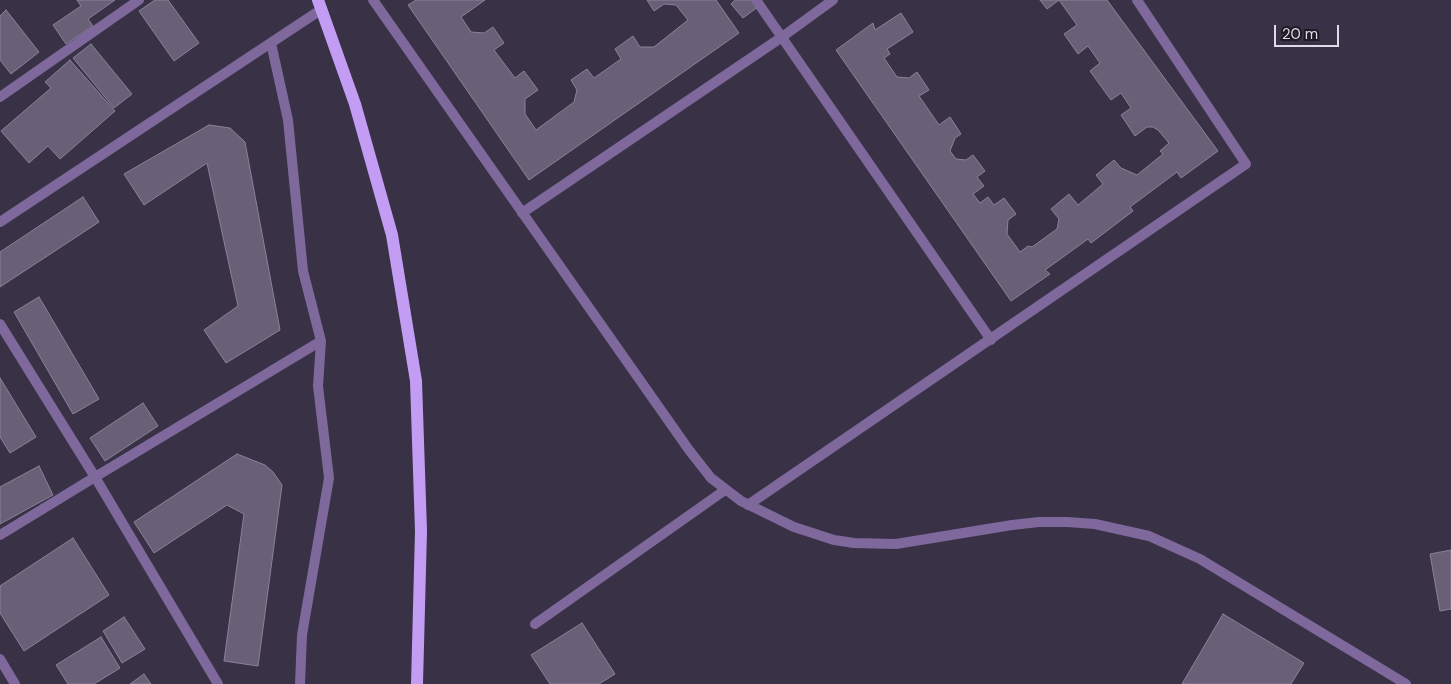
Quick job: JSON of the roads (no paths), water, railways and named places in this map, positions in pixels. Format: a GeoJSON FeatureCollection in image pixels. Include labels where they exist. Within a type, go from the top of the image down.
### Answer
{"type":"FeatureCollection","features":[{"type":"Feature","properties":{"kind":"main road"},"geometry":{"type":"LineString","coordinates":[[320,5],[356,104],[392,235],[416,381],[421,531],[417,684]]}},
{"type":"Feature","properties":{"kind":"street"},"geometry":{"type":"LineString","coordinates":[[0,97],[139,0]]}},
{"type":"Feature","properties":{"kind":"street"},"geometry":{"type":"LineString","coordinates":[[373,0],[689,450],[711,478],[725,490],[748,505],[794,528],[814,535],[854,543],[896,544],[1039,522],[1095,524],[1149,536],[1200,559],[1406,684]]}},
{"type":"Feature","properties":{"kind":"street"},"geometry":{"type":"LineString","coordinates":[[756,0],[991,340]]}},
{"type":"Feature","properties":{"kind":"street"},"geometry":{"type":"LineString","coordinates":[[522,213],[782,37],[833,0]]}},
{"type":"Feature","properties":{"kind":"street"},"geometry":{"type":"LineString","coordinates":[[748,505],[1246,164],[1137,0]]}},
{"type":"Feature","properties":{"kind":"street"},"geometry":{"type":"LineString","coordinates":[[0,222],[271,43],[320,5]]}},
{"type":"Feature","properties":{"kind":"street"},"geometry":{"type":"LineString","coordinates":[[271,43],[288,120],[303,271],[321,341],[318,386],[329,478],[302,635],[300,684]]}},
{"type":"Feature","properties":{"kind":"street"},"geometry":{"type":"LineString","coordinates":[[0,324],[95,477],[218,684]]}},
{"type":"Feature","properties":{"kind":"street"},"geometry":{"type":"LineString","coordinates":[[0,535],[321,341]]}},
{"type":"Feature","properties":{"kind":"street"},"geometry":{"type":"LineString","coordinates":[[535,624],[725,490]]}},
{"type":"Feature","properties":{"kind":"street"},"geometry":{"type":"LineString","coordinates":[[0,659],[15,684]]}}]}
